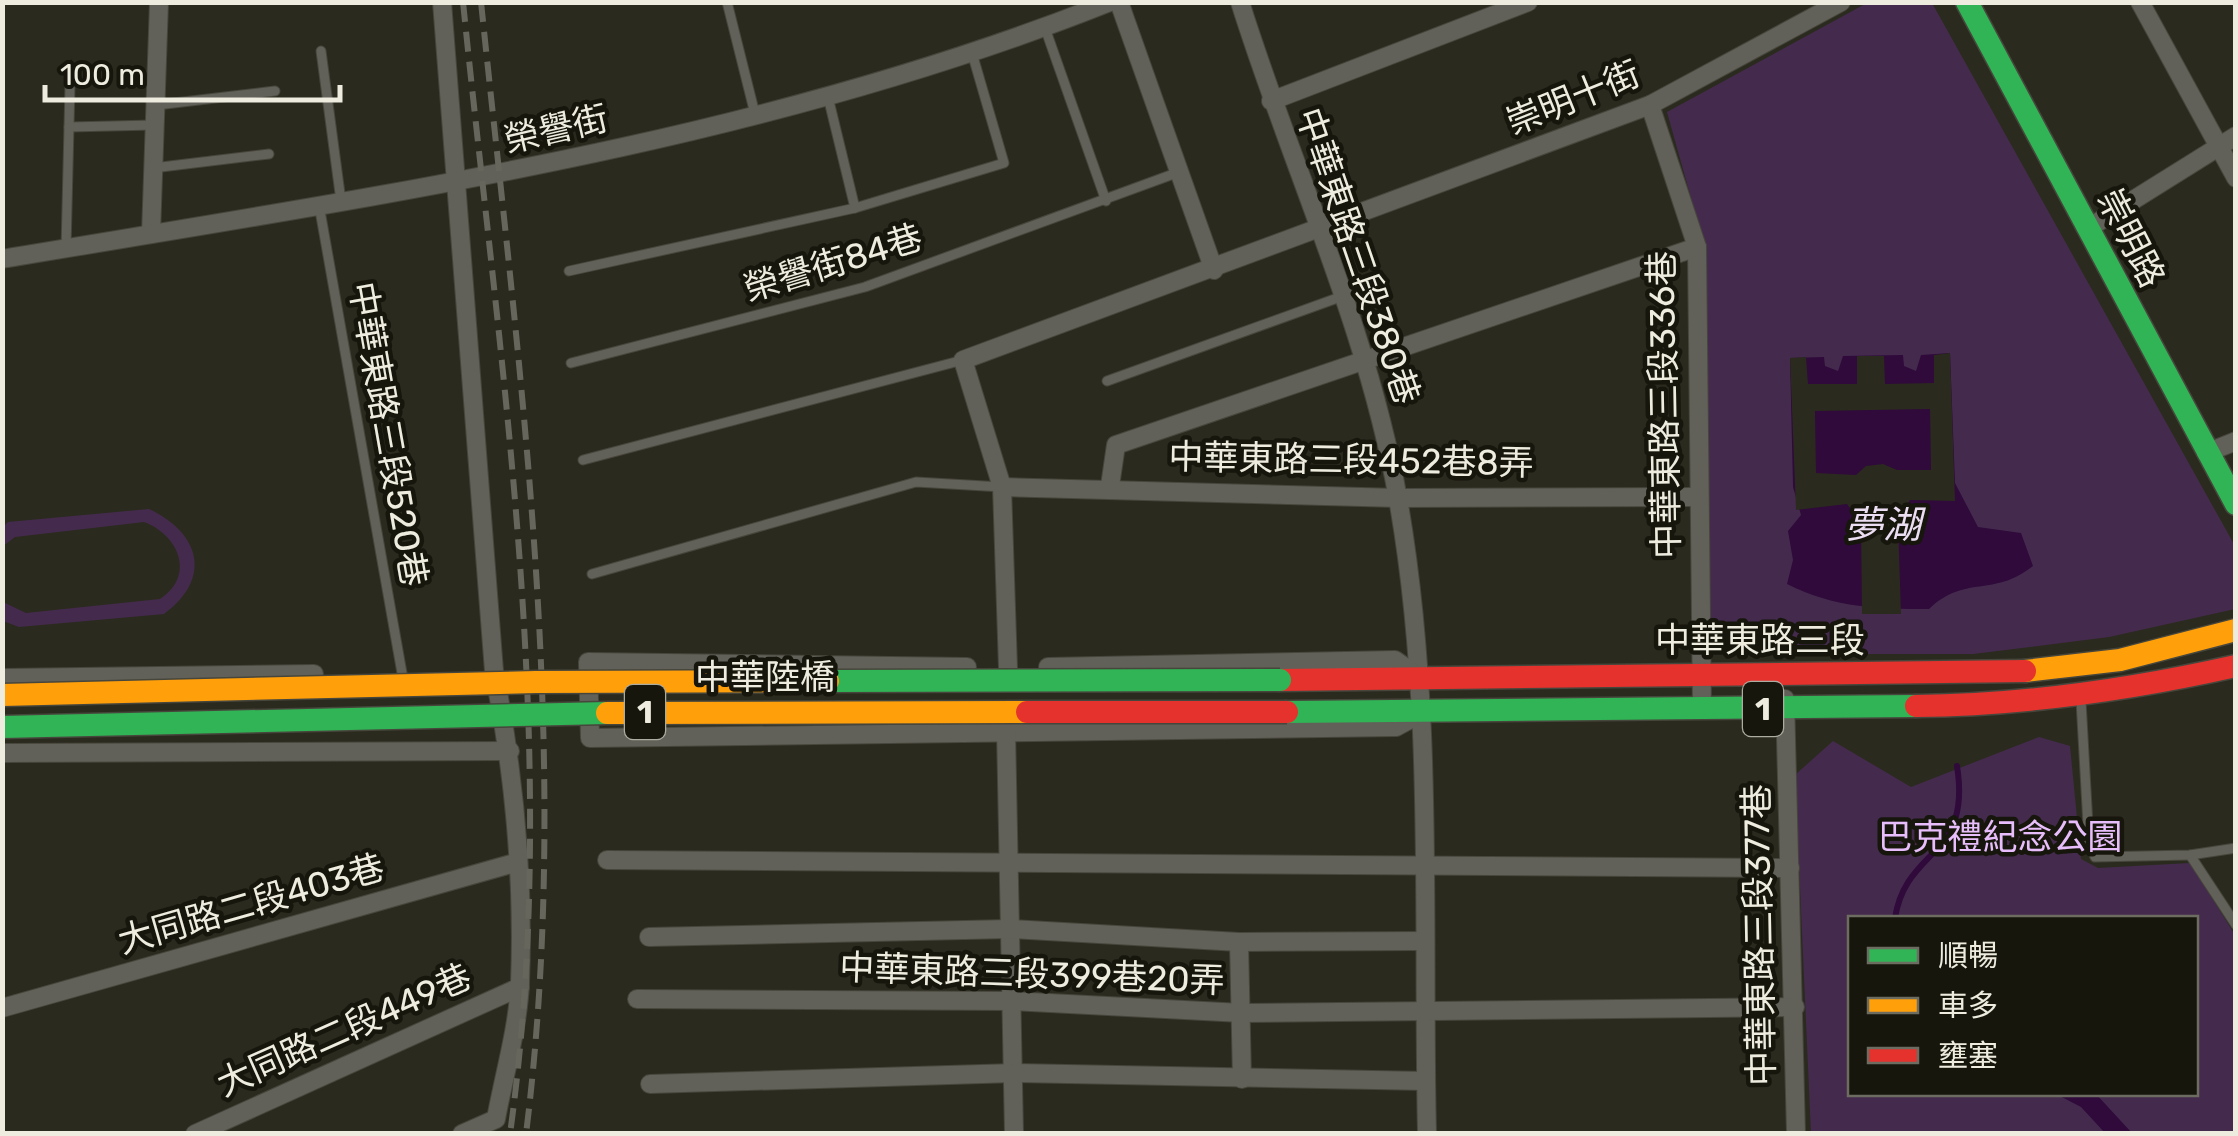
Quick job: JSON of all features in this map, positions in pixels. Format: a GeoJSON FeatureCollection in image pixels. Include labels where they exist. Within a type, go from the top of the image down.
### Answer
{"type":"FeatureCollection","features":[{"type":"Feature","properties":{"kind":"main road","name":"崇明路"},"geometry":{"type":"LineString","coordinates":[[1967,2],[2236,504]]}},
{"type":"Feature","properties":{"kind":"main road","name":"中華東路三段"},"geometry":{"type":"LineString","coordinates":[[1280,680],[2072,668],[2236,630]]}},
{"type":"Feature","properties":{"kind":"main road","name":"中華東路三段"},"geometry":{"type":"LineString","coordinates":[[1287,712],[2010,705],[2081,698],[2236,666]]}},
{"type":"Feature","properties":{"kind":"main road","name":"中華陸橋"},"geometry":{"type":"LineString","coordinates":[[2,695],[556,682],[1280,680]]}},
{"type":"Feature","properties":{"kind":"main road","name":"中華陸橋"},"geometry":{"type":"LineString","coordinates":[[2,728],[536,712],[1287,712]]}},
{"type":"Feature","properties":{"kind":"street"},"geometry":{"type":"LineString","coordinates":[[151,234],[158,2]]}},
{"type":"Feature","properties":{"kind":"street"},"geometry":{"type":"LineString","coordinates":[[442,2],[494,671],[510,751],[518,862],[520,987],[496,1119],[462,1134]]}},
{"type":"Feature","properties":{"kind":"street","name":"榮譽街"},"geometry":{"type":"LineString","coordinates":[[2,259],[545,167],[828,95],[1045,28],[1110,2]]}},
{"type":"Feature","properties":{"kind":"street"},"geometry":{"type":"LineString","coordinates":[[1119,2],[1214,270]]}},
{"type":"Feature","properties":{"kind":"street","name":"中華東路三段380巷"},"geometry":{"type":"LineString","coordinates":[[1240,2],[1271,101],[1366,358],[1398,498],[1422,679],[1427,1134]]}},
{"type":"Feature","properties":{"kind":"street"},"geometry":{"type":"LineString","coordinates":[[1271,101],[1528,2]]}},
{"type":"Feature","properties":{"kind":"street","name":"崇明十街"},"geometry":{"type":"LineString","coordinates":[[963,360],[1650,105],[1841,2]]}},
{"type":"Feature","properties":{"kind":"street"},"geometry":{"type":"LineString","coordinates":[[2140,2],[2236,178]]}},
{"type":"Feature","properties":{"kind":"street","name":"中華東路三段336巷"},"geometry":{"type":"LineString","coordinates":[[1650,105],[1697,247],[1702,710]]}},
{"type":"Feature","properties":{"kind":"street"},"geometry":{"type":"LineString","coordinates":[[2087,228],[2236,136]]}},
{"type":"Feature","properties":{"kind":"street"},"geometry":{"type":"LineString","coordinates":[[1110,486],[1116,446],[1697,247]]}},
{"type":"Feature","properties":{"kind":"street"},"geometry":{"type":"LineString","coordinates":[[963,360],[1002,486],[1008,668]]}},
{"type":"Feature","properties":{"kind":"street"},"geometry":{"type":"LineString","coordinates":[[2206,453],[2236,441]]}},
{"type":"Feature","properties":{"kind":"street","name":"中華東路三段452巷8弄"},"geometry":{"type":"LineString","coordinates":[[1002,486],[1110,486],[1398,498],[1699,497]]}},
{"type":"Feature","properties":{"kind":"street"},"geometry":{"type":"LineString","coordinates":[[1422,679],[1395,660],[1008,668],[588,662],[590,738],[1396,727],[1423,712]]}},
{"type":"Feature","properties":{"kind":"street"},"geometry":{"type":"LineString","coordinates":[[2,678],[494,671]]}},
{"type":"Feature","properties":{"kind":"street","name":"中華東路三段377巷"},"geometry":{"type":"LineString","coordinates":[[1784,675],[1796,1134]]}},
{"type":"Feature","properties":{"kind":"street"},"geometry":{"type":"LineString","coordinates":[[1006,730],[1014,1134]]}},
{"type":"Feature","properties":{"kind":"street"},"geometry":{"type":"LineString","coordinates":[[2,753],[510,751]]}},
{"type":"Feature","properties":{"kind":"street"},"geometry":{"type":"LineString","coordinates":[[607,860],[1790,868]]}},
{"type":"Feature","properties":{"kind":"street","name":"大同路二段403巷"},"geometry":{"type":"LineString","coordinates":[[2,1008],[518,862]]}},
{"type":"Feature","properties":{"kind":"street"},"geometry":{"type":"LineString","coordinates":[[649,937],[1010,930],[1239,942],[1424,942]]}},
{"type":"Feature","properties":{"kind":"street"},"geometry":{"type":"LineString","coordinates":[[1239,942],[1242,1079]]}},
{"type":"Feature","properties":{"kind":"street","name":"大同路二段449巷"},"geometry":{"type":"LineString","coordinates":[[195,1134],[520,987]]}},
{"type":"Feature","properties":{"kind":"street","name":"中華東路三段399巷20弄"},"geometry":{"type":"LineString","coordinates":[[637,1000],[1012,1001],[1242,1013],[1795,1007]]}},
{"type":"Feature","properties":{"kind":"street"},"geometry":{"type":"LineString","coordinates":[[650,1084],[1015,1073],[1426,1081]]}},
{"type":"Feature","properties":{"kind":"lane"},"geometry":{"type":"LineString","coordinates":[[727,2],[755,114]]}},
{"type":"Feature","properties":{"kind":"lane"},"geometry":{"type":"LineString","coordinates":[[1045,28],[1106,201]]}},
{"type":"Feature","properties":{"kind":"lane"},"geometry":{"type":"LineString","coordinates":[[321,50],[341,202]]}},
{"type":"Feature","properties":{"kind":"lane"},"geometry":{"type":"LineString","coordinates":[[854,208],[1004,162],[971,51]]}},
{"type":"Feature","properties":{"kind":"lane"},"geometry":{"type":"LineString","coordinates":[[66,248],[70,85]]}},
{"type":"Feature","properties":{"kind":"lane"},"geometry":{"type":"LineString","coordinates":[[154,105],[274,91]]}},
{"type":"Feature","properties":{"kind":"lane","name":"榮譽街84巷"},"geometry":{"type":"LineString","coordinates":[[569,271],[854,208],[828,95]]}},
{"type":"Feature","properties":{"kind":"lane"},"geometry":{"type":"LineString","coordinates":[[69,127],[154,125]]}},
{"type":"Feature","properties":{"kind":"lane"},"geometry":{"type":"LineString","coordinates":[[153,168],[269,154]]}},
{"type":"Feature","properties":{"kind":"lane","name":"榮譽街84巷"},"geometry":{"type":"LineString","coordinates":[[572,363],[865,287],[1179,172]]}},
{"type":"Feature","properties":{"kind":"lane","name":"中華東路三段520巷"},"geometry":{"type":"LineString","coordinates":[[320,205],[402,673]]}},
{"type":"Feature","properties":{"kind":"lane"},"geometry":{"type":"LineString","coordinates":[[1107,381],[1343,296]]}},
{"type":"Feature","properties":{"kind":"lane"},"geometry":{"type":"LineString","coordinates":[[583,460],[963,360]]}},
{"type":"Feature","properties":{"kind":"lane"},"geometry":{"type":"LineString","coordinates":[[592,574],[916,482],[1002,486]]}},
{"type":"Feature","properties":{"kind":"lane"},"geometry":{"type":"LineString","coordinates":[[2081,698],[2089,843],[2095,856],[2190,855],[2236,848]]}},
{"type":"Feature","properties":{"kind":"lane"},"geometry":{"type":"LineString","coordinates":[[2190,855],[2236,925]]}},
{"type":"Feature","properties":{"kind":"green space"},"geometry":{"type":"Polygon","coordinates":[[[1867,3],[1932,3],[2235,546],[2235,609],[2109,637],[1973,654],[1728,654],[1716,646],[1708,631],[1702,237],[1667,112],[1867,3]]]}},
{"type":"Feature","properties":{"kind":"green space"},"geometry":{"type":"Polygon","coordinates":[[[149,509],[180,530],[194,557],[190,586],[164,614],[19,627],[3,621],[3,602],[26,613],[160,599],[178,579],[179,557],[166,536],[144,522],[15,537],[3,546],[3,527],[8,522],[149,509]]]}},
{"type":"Feature","properties":{"kind":"green space","name":"巴克禮紀念公園"},"geometry":{"type":"Polygon","coordinates":[[[2039,737],[2070,746],[2081,859],[2098,868],[2190,863],[2235,935],[2235,1133],[1811,1133],[1795,775],[1833,741],[1911,787],[2039,737]]]}},
{"type":"Feature","properties":{"kind":"water","name":"夢湖"},"geometry":{"type":"Polygon","coordinates":[[[1950,353],[1955,483],[1978,527],[2021,533],[2033,566],[2005,581],[1955,592],[1929,609],[1856,606],[1787,584],[1793,560],[1788,531],[1801,515],[1793,487],[1790,358],[1824,357],[1825,366],[1838,371],[1843,356],[1903,355],[1904,366],[1916,371],[1921,355],[1950,353]]]}},
{"type":"Feature","properties":{"kind":"water"},"geometry":{"type":"Polygon","coordinates":[[[2060,1096],[2098,1096],[2132,1133],[2105,1133],[2081,1107],[2060,1096]]]}},
{"type":"Feature","properties":{"kind":"pier"},"geometry":{"type":"Polygon","coordinates":[[[1950,353],[1955,501],[1910,500],[1898,522],[1901,614],[1862,614],[1861,523],[1847,504],[1796,510],[1790,358],[1806,357],[1808,384],[1857,384],[1857,356],[1884,356],[1885,384],[1934,383],[1934,355],[1950,353]],[[1930,409],[1815,411],[1816,473],[1856,475],[1866,466],[1883,464],[1897,470],[1931,470],[1930,409]]]}},
{"type":"Feature","properties":{"kind":"waterway"},"geometry":{"type":"LineString","coordinates":[[1896,916],[1911,877],[1947,836],[1955,819],[1959,796],[1957,766]]}},
{"type":"Feature","properties":{"kind":"railway"},"geometry":{"type":"LineString","coordinates":[[463,2],[508,426],[528,709],[530,851],[524,993],[510,1134]]}},
{"type":"Feature","properties":{"kind":"railway"},"geometry":{"type":"LineString","coordinates":[[481,2],[525,426],[543,709],[544,851],[539,992],[526,1134]]}},
{"type":"Feature","properties":{"kind":"traffic: fast"},"geometry":{"type":"LineString","coordinates":[[1967,2],[2236,504]]}},
{"type":"Feature","properties":{"kind":"traffic: fast"},"geometry":{"type":"LineString","coordinates":[[828,681],[1280,680]]}},
{"type":"Feature","properties":{"kind":"traffic: fast"},"geometry":{"type":"LineString","coordinates":[[1287,712],[1916,706]]}},
{"type":"Feature","properties":{"kind":"traffic: fast"},"geometry":{"type":"LineString","coordinates":[[2,727],[607,713]]}},
{"type":"Feature","properties":{"kind":"traffic: slow"},"geometry":{"type":"LineString","coordinates":[[2025,671],[2120,660],[2236,630]]}},
{"type":"Feature","properties":{"kind":"traffic: slow"},"geometry":{"type":"LineString","coordinates":[[2,695],[536,682],[828,681]]}},
{"type":"Feature","properties":{"kind":"traffic: slow"},"geometry":{"type":"LineString","coordinates":[[607,713],[1027,712]]}},
{"type":"Feature","properties":{"kind":"traffic: jam"},"geometry":{"type":"LineString","coordinates":[[1916,706],[2077,695],[2236,666]]}},
{"type":"Feature","properties":{"kind":"traffic: jam"},"geometry":{"type":"LineString","coordinates":[[1280,680],[2025,671]]}},
{"type":"Feature","properties":{"kind":"traffic: jam"},"geometry":{"type":"LineString","coordinates":[[1027,712],[1287,712]]}}]}
